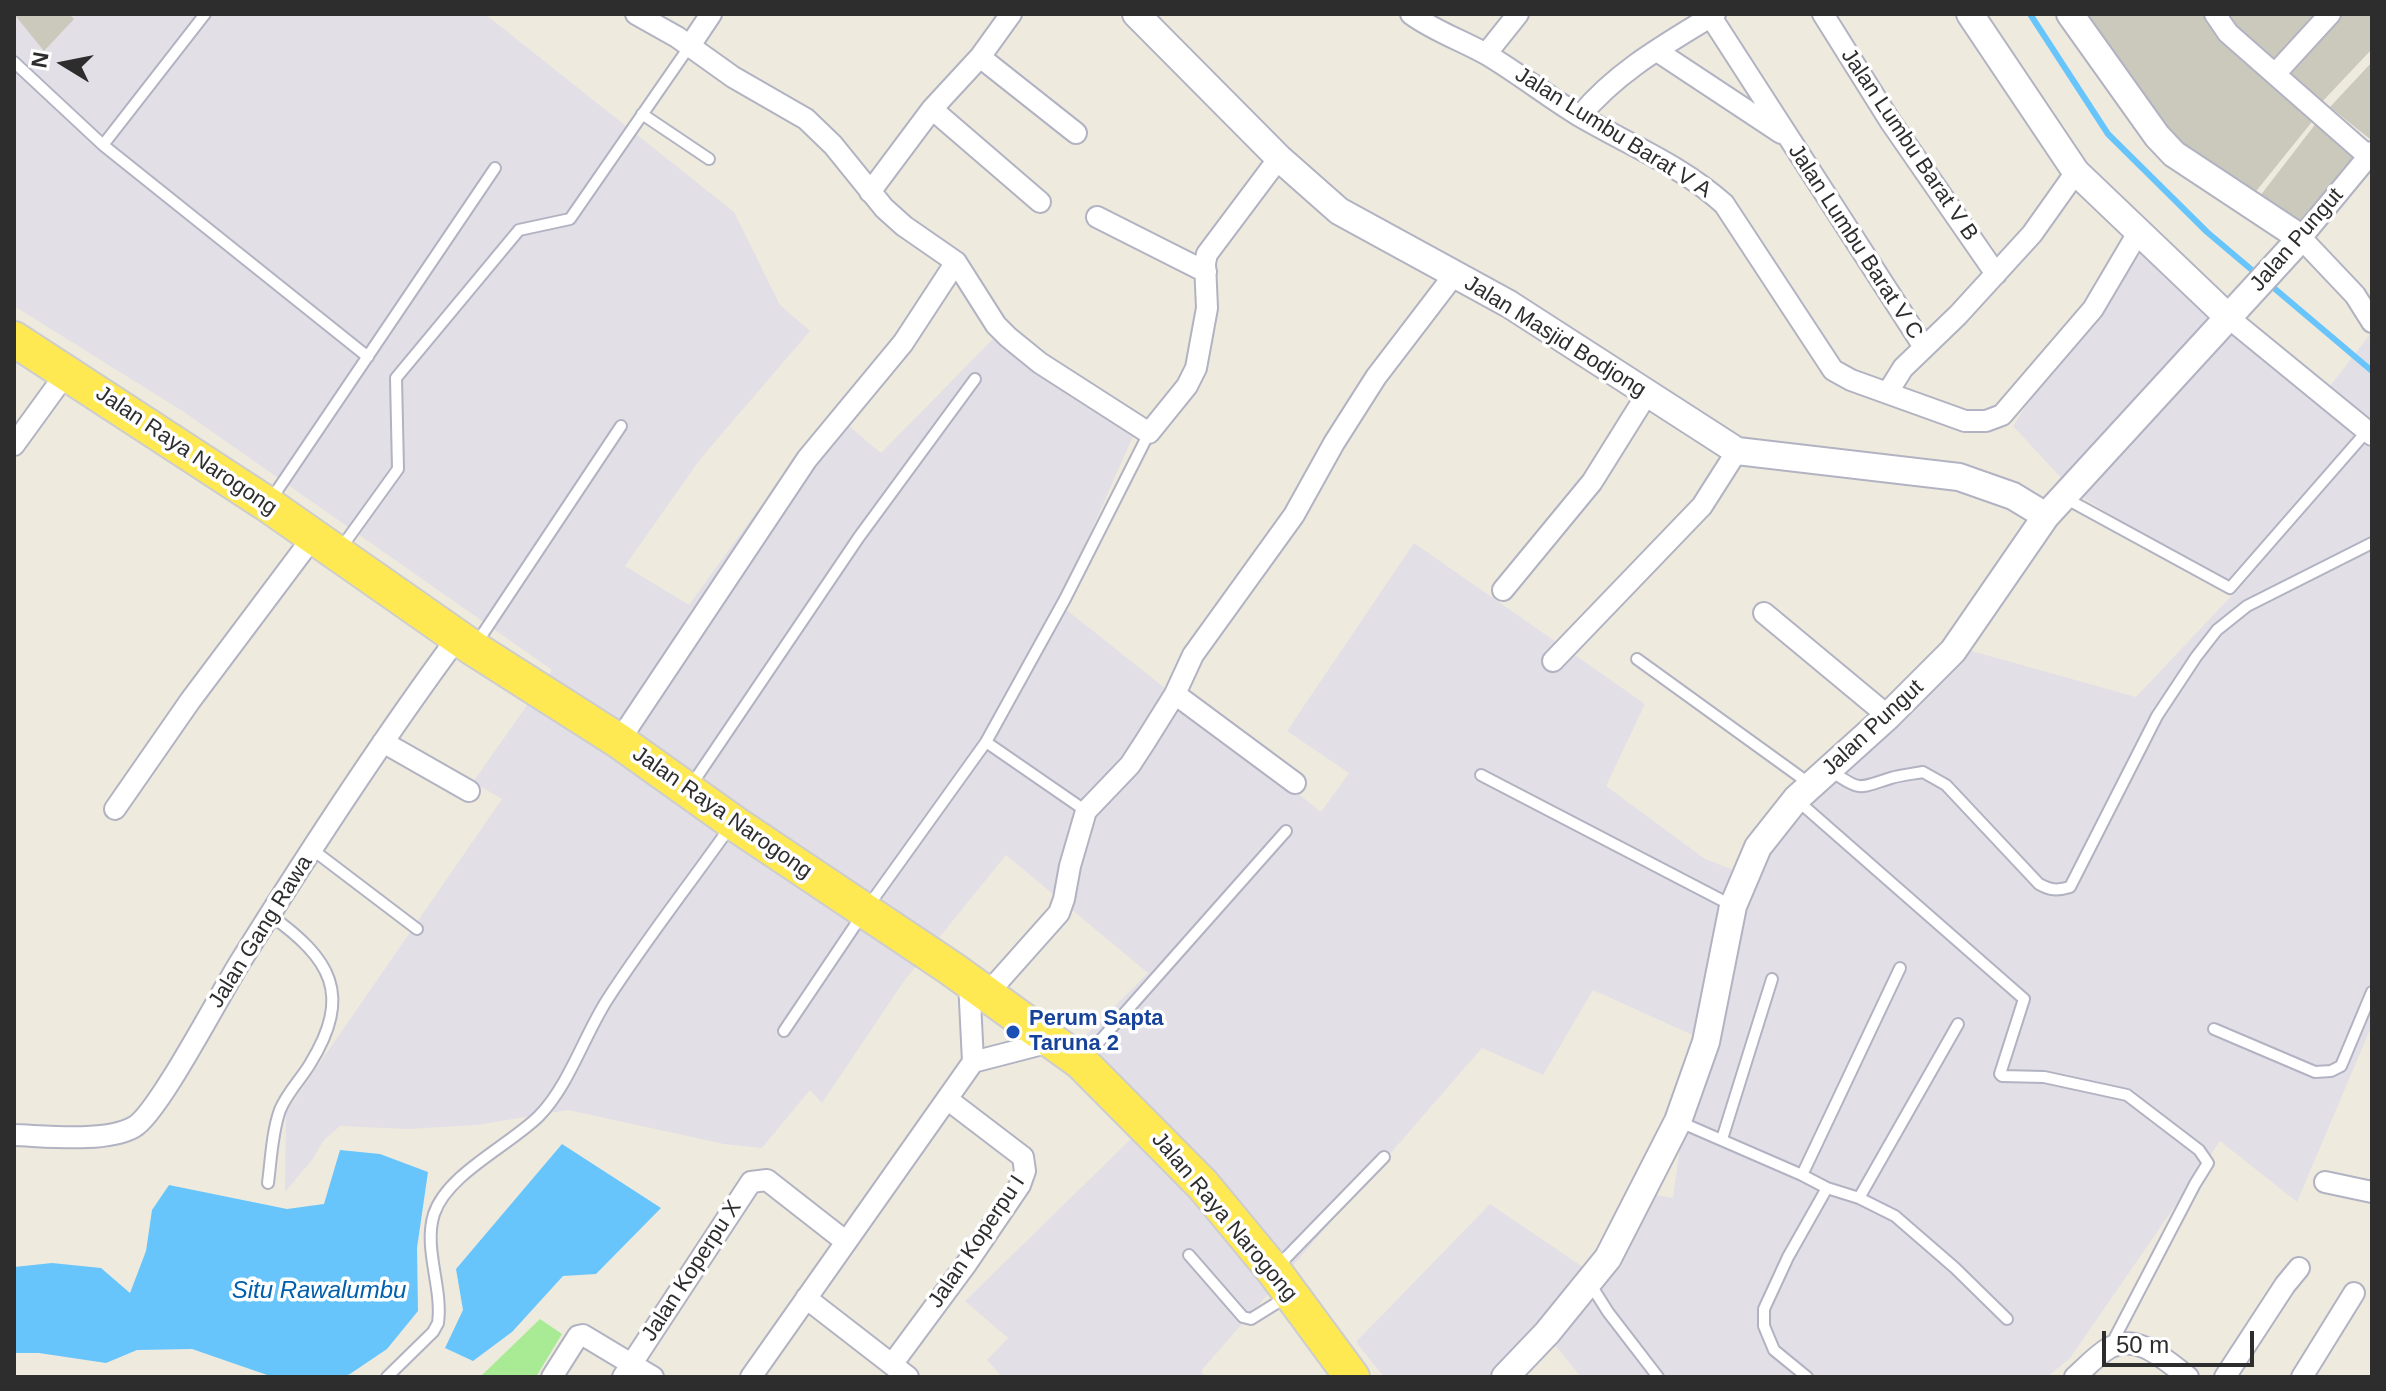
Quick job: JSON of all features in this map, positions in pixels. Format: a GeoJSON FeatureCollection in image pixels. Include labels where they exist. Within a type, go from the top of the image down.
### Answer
{"type":"FeatureCollection","features":[{"type":"Feature","properties":{"kind":"main road","name":"Jalan Raya Narogong"},"geometry":{"type":"LineString","coordinates":[[14,339],[267,504],[466,642],[619,741],[1054,1041],[1081,1062],[1203,1185],[1282,1282],[1352,1377]]}},
{"type":"Feature","properties":{"kind":"street"},"geometry":{"type":"LineString","coordinates":[[636,14],[733,77],[806,119],[904,226],[956,262],[996,325],[1023,351],[1149,433],[1187,386],[1196,368],[1207,308],[1207,254],[1279,158]]}},
{"type":"Feature","properties":{"kind":"street"},"geometry":{"type":"LineString","coordinates":[[689,47],[711,14]]}},
{"type":"Feature","properties":{"kind":"street"},"geometry":{"type":"LineString","coordinates":[[870,192],[932,109],[980,57],[1011,14]]}},
{"type":"Feature","properties":{"kind":"street","name":"Jalan Masjid Bodjong"},"geometry":{"type":"LineString","coordinates":[[1136,14],[1279,158],[1339,211],[1509,304],[1737,451],[1959,477],[2013,496],[2054,506]]}},
{"type":"Feature","properties":{"kind":"street","name":"Jalan Lumbu Barat V A"},"geometry":{"type":"LineString","coordinates":[[1411,14],[1424,24],[1486,54],[1580,116],[1636,145],[1712,193],[1724,204],[1833,370],[1851,380],[1965,421],[1986,421],[2002,415],[2093,309],[2139,231]]}},
{"type":"Feature","properties":{"kind":"street"},"geometry":{"type":"LineString","coordinates":[[1486,54],[1518,14]]}},
{"type":"Feature","properties":{"kind":"street","name":"Jalan Lumbu Barat V B"},"geometry":{"type":"LineString","coordinates":[[1823,14],[1890,121],[1996,274]]}},
{"type":"Feature","properties":{"kind":"street"},"geometry":{"type":"LineString","coordinates":[[1970,14],[2076,172],[2369,433]]}},
{"type":"Feature","properties":{"kind":"street"},"geometry":{"type":"LineString","coordinates":[[2070,14],[2157,136],[2174,154],[2355,295],[2372,322]]}},
{"type":"Feature","properties":{"kind":"street"},"geometry":{"type":"LineString","coordinates":[[2275,74],[2330,14]]}},
{"type":"Feature","properties":{"kind":"street"},"geometry":{"type":"LineString","coordinates":[[2218,15],[2228,33],[2370,154]]}},
{"type":"Feature","properties":{"kind":"street"},"geometry":{"type":"LineString","coordinates":[[1580,116],[1600,91],[1625,70],[1713,16]]}},
{"type":"Feature","properties":{"kind":"street","name":"Jalan Lumbu Barat V C"},"geometry":{"type":"LineString","coordinates":[[1713,16],[1787,137],[1924,347]]}},
{"type":"Feature","properties":{"kind":"street","name":"Jalan Lumbu Barat V C"},"geometry":{"type":"LineString","coordinates":[[1657,51],[1787,137]]}},
{"type":"Feature","properties":{"kind":"street"},"geometry":{"type":"LineString","coordinates":[[980,57],[1076,133]]}},
{"type":"Feature","properties":{"kind":"street"},"geometry":{"type":"LineString","coordinates":[[932,109],[1040,202]]}},
{"type":"Feature","properties":{"kind":"street","name":"Jalan Pungut"},"geometry":{"type":"LineString","coordinates":[[1505,1377],[1547,1333],[1608,1258],[1678,1121],[1706,1042],[1733,906],[1758,847],[1812,785],[1953,651],[2054,506],[2234,312],[2370,154]]}},
{"type":"Feature","properties":{"kind":"street"},"geometry":{"type":"LineString","coordinates":[[1888,392],[1903,368],[2032,234],[2076,172]]}},
{"type":"Feature","properties":{"kind":"street"},"geometry":{"type":"LineString","coordinates":[[1097,217],[1206,272]]}},
{"type":"Feature","properties":{"kind":"street"},"geometry":{"type":"LineString","coordinates":[[619,741],[807,459],[903,343],[956,262]]}},
{"type":"Feature","properties":{"kind":"street"},"geometry":{"type":"LineString","coordinates":[[751,1377],[973,1062],[978,987],[1059,913],[1086,811],[1130,765],[1175,694],[1193,655],[1294,515],[1376,377],[1454,275]]}},
{"type":"Feature","properties":{"kind":"street"},"geometry":{"type":"LineString","coordinates":[[14,445],[67,372]]}},
{"type":"Feature","properties":{"kind":"street"},"geometry":{"type":"LineString","coordinates":[[1503,590],[1592,482],[1647,394]]}},
{"type":"Feature","properties":{"kind":"street"},"geometry":{"type":"LineString","coordinates":[[1553,661],[1702,506],[1737,451]]}},
{"type":"Feature","properties":{"kind":"street"},"geometry":{"type":"LineString","coordinates":[[115,809],[190,701],[325,545]]}},
{"type":"Feature","properties":{"kind":"street"},"geometry":{"type":"LineString","coordinates":[[1764,613],[1888,716]]}},
{"type":"Feature","properties":{"kind":"street","name":"Jalan Gang Rawa"},"geometry":{"type":"LineString","coordinates":[[14,1135],[104,1136],[134,1127],[161,1095],[270,915],[383,742],[466,642]]}},
{"type":"Feature","properties":{"kind":"street"},"geometry":{"type":"LineString","coordinates":[[1175,694],[1295,783]]}},
{"type":"Feature","properties":{"kind":"street"},"geometry":{"type":"LineString","coordinates":[[383,742],[469,791]]}},
{"type":"Feature","properties":{"kind":"street"},"geometry":{"type":"LineString","coordinates":[[973,1062],[1054,1041]]}},
{"type":"Feature","properties":{"kind":"street","name":"Jalan Koperpu I"},"geometry":{"type":"LineString","coordinates":[[900,1370],[1020,1185],[1025,1171],[1023,1157],[947,1099]]}},
{"type":"Feature","properties":{"kind":"street","name":"Jalan Koperpu X"},"geometry":{"type":"LineString","coordinates":[[628,1370],[751,1182],[767,1180],[845,1241]]}},
{"type":"Feature","properties":{"kind":"street"},"geometry":{"type":"LineString","coordinates":[[2325,1182],[2372,1192]]}},
{"type":"Feature","properties":{"kind":"street"},"geometry":{"type":"LineString","coordinates":[[2225,1377],[2299,1268]]}},
{"type":"Feature","properties":{"kind":"street"},"geometry":{"type":"LineString","coordinates":[[2302,1377],[2354,1293]]}},
{"type":"Feature","properties":{"kind":"street"},"geometry":{"type":"LineString","coordinates":[[806,1298],[900,1370]]}},
{"type":"Feature","properties":{"kind":"street"},"geometry":{"type":"LineString","coordinates":[[552,1377],[578,1336],[583,1335],[628,1370],[653,1377]]}},
{"type":"Feature","properties":{"kind":"street"},"geometry":{"type":"LineString","coordinates":[[2075,1377],[2110,1347],[2130,1342],[2146,1347],[2188,1377]]}},
{"type":"Feature","properties":{"kind":"lane"},"geometry":{"type":"LineString","coordinates":[[103,145],[205,14]]}},
{"type":"Feature","properties":{"kind":"lane"},"geometry":{"type":"LineString","coordinates":[[325,545],[398,469],[396,378],[519,230],[570,219],[689,47]]}},
{"type":"Feature","properties":{"kind":"lane"},"geometry":{"type":"LineString","coordinates":[[14,62],[103,145],[368,357]]}},
{"type":"Feature","properties":{"kind":"lane"},"geometry":{"type":"LineString","coordinates":[[642,114],[709,159]]}},
{"type":"Feature","properties":{"kind":"lane"},"geometry":{"type":"LineString","coordinates":[[267,504],[495,168]]}},
{"type":"Feature","properties":{"kind":"lane"},"geometry":{"type":"LineString","coordinates":[[687,790],[859,537],[975,379]]}},
{"type":"Feature","properties":{"kind":"lane"},"geometry":{"type":"LineString","coordinates":[[466,642],[621,426]]}},
{"type":"Feature","properties":{"kind":"lane"},"geometry":{"type":"LineString","coordinates":[[784,1031],[864,912],[986,742],[1065,599],[1149,433]]}},
{"type":"Feature","properties":{"kind":"lane"},"geometry":{"type":"LineString","coordinates":[[2054,506],[2230,588],[2369,433]]}},
{"type":"Feature","properties":{"kind":"lane"},"geometry":{"type":"LineString","coordinates":[[1812,785],[1869,787],[1890,778],[1923,772],[1946,785],[2039,884],[2049,889],[2070,887],[2157,716],[2217,630],[2247,606],[2372,543]]}},
{"type":"Feature","properties":{"kind":"lane"},"geometry":{"type":"LineString","coordinates":[[1637,659],[1812,785],[2024,999],[2000,1074],[2002,1076],[2044,1077],[2127,1095],[2199,1150],[2208,1163],[2110,1347]]}},
{"type":"Feature","properties":{"kind":"lane"},"geometry":{"type":"LineString","coordinates":[[986,742],[1086,811]]}},
{"type":"Feature","properties":{"kind":"lane"},"geometry":{"type":"LineString","coordinates":[[1481,775],[1733,906]]}},
{"type":"Feature","properties":{"kind":"lane"},"geometry":{"type":"LineString","coordinates":[[387,1377],[433,1332],[438,1323],[432,1238],[433,1216],[439,1202],[454,1184],[542,1114],[579,1054],[605,1003],[734,823]]}},
{"type":"Feature","properties":{"kind":"lane"},"geometry":{"type":"LineString","coordinates":[[1081,1062],[1286,831]]}},
{"type":"Feature","properties":{"kind":"lane"},"geometry":{"type":"LineString","coordinates":[[313,850],[417,929]]}},
{"type":"Feature","properties":{"kind":"lane"},"geometry":{"type":"LineString","coordinates":[[268,1183],[280,1112],[328,1029],[333,1002],[331,981],[324,965],[300,936],[270,915]]}},
{"type":"Feature","properties":{"kind":"lane"},"geometry":{"type":"LineString","coordinates":[[1802,1175],[1900,968]]}},
{"type":"Feature","properties":{"kind":"lane"},"geometry":{"type":"LineString","coordinates":[[1722,1139],[1772,979]]}},
{"type":"Feature","properties":{"kind":"lane"},"geometry":{"type":"LineString","coordinates":[[2214,1029],[2315,1072],[2331,1071],[2341,1066],[2372,992]]}},
{"type":"Feature","properties":{"kind":"lane"},"geometry":{"type":"LineString","coordinates":[[1859,1198],[1958,1024]]}},
{"type":"Feature","properties":{"kind":"lane"},"geometry":{"type":"LineString","coordinates":[[1678,1121],[1895,1216],[2007,1319]]}},
{"type":"Feature","properties":{"kind":"lane"},"geometry":{"type":"LineString","coordinates":[[1189,1255],[1243,1317],[1251,1319],[1384,1157]]}},
{"type":"Feature","properties":{"kind":"lane"},"geometry":{"type":"LineString","coordinates":[[1807,1377],[1774,1350],[1764,1326],[1764,1309],[1788,1257],[1827,1188]]}},
{"type":"Feature","properties":{"kind":"lane"},"geometry":{"type":"LineString","coordinates":[[1589,1281],[1608,1312],[1658,1377]]}},
{"type":"Feature","properties":{"kind":"shaded area"},"geometry":{"type":"Polygon","coordinates":[[[14,14],[485,14],[734,212],[780,305],[810,331],[701,458],[625,566],[689,605],[797,456],[837,416],[881,453],[993,339],[1137,427],[1059,604],[1321,812],[1349,773],[1287,731],[1414,543],[1645,704],[1606,786],[1705,859],[1752,877],[1793,812],[1961,648],[2136,697],[2235,592],[2074,492],[2013,426],[2133,242],[2320,399],[2372,332],[2372,1025],[2297,1202],[2220,1141],[2070,1358],[2047,1377],[1581,1377],[1549,1338],[1508,1377],[1384,1377],[1356,1342],[1490,1204],[1593,1274],[1639,1192],[1673,1198],[1686,1105],[1708,1042],[1593,990],[1543,1075],[1482,1048],[1201,1371],[1206,1377],[1002,1377],[987,1360],[1008,1338],[965,1301],[1131,1139],[1089,1084],[1057,1064],[1148,973],[1006,855],[904,981],[822,1103],[810,1090],[762,1148],[724,1144],[568,1110],[477,1125],[407,1129],[340,1126],[324,1140],[312,1160],[285,1192],[286,1112],[502,799],[473,782],[552,670],[184,412],[14,306],[14,14]]]}},
{"type":"Feature","properties":{"kind":"green space"},"geometry":{"type":"Polygon","coordinates":[[[540,1319],[562,1334],[536,1377],[480,1377],[540,1319]]]}},
{"type":"Feature","properties":{"kind":"water"},"geometry":{"type":"Polygon","coordinates":[[[562,1144],[661,1208],[596,1274],[563,1276],[512,1332],[473,1361],[445,1348],[463,1310],[456,1269],[562,1144]]]}},
{"type":"Feature","properties":{"kind":"water","name":"Situ Rawalumbu"},"geometry":{"type":"Polygon","coordinates":[[[340,1150],[380,1154],[428,1172],[417,1248],[418,1311],[387,1349],[350,1374],[343,1377],[273,1377],[192,1349],[137,1350],[106,1363],[39,1353],[14,1353],[14,1267],[52,1263],[101,1268],[130,1293],[146,1251],[152,1210],[169,1185],[287,1209],[324,1204],[340,1150]]]}},
{"type":"Feature","properties":{"kind":"building"},"geometry":{"type":"Polygon","coordinates":[[[14,14],[69,14],[74,19],[44,51],[14,14]]]}},
{"type":"Feature","properties":{"kind":"building"},"geometry":{"type":"Polygon","coordinates":[[[2087,14],[2203,14],[2315,118],[2253,195],[2185,148],[2156,121],[2087,14]]]}},
{"type":"Feature","properties":{"kind":"building"},"geometry":{"type":"Polygon","coordinates":[[[2233,14],[2316,14],[2271,62],[2228,20],[2233,14]]]}},
{"type":"Feature","properties":{"kind":"building"},"geometry":{"type":"Polygon","coordinates":[[[2339,14],[2372,14],[2372,49],[2320,104],[2285,74],[2339,14]]]}},
{"type":"Feature","properties":{"kind":"building"},"geometry":{"type":"Polygon","coordinates":[[[2372,62],[2372,137],[2370,139],[2330,107],[2372,62]]]}},
{"type":"Feature","properties":{"kind":"building"},"geometry":{"type":"Polygon","coordinates":[[[2317,122],[2357,160],[2298,230],[2260,196],[2317,122]]]}},
{"type":"Feature","properties":{"kind":"waterway"},"geometry":{"type":"LineString","coordinates":[[2030,14],[2108,134],[2207,232],[2259,276]]}},
{"type":"Feature","properties":{"kind":"waterway"},"geometry":{"type":"LineString","coordinates":[[2268,283],[2372,371]]}},
{"type":"Feature","properties":{"kind":"place","name":"Perum Sapta Taruna 2"},"geometry":{"type":"Point","coordinates":[1013,1032]}}]}
